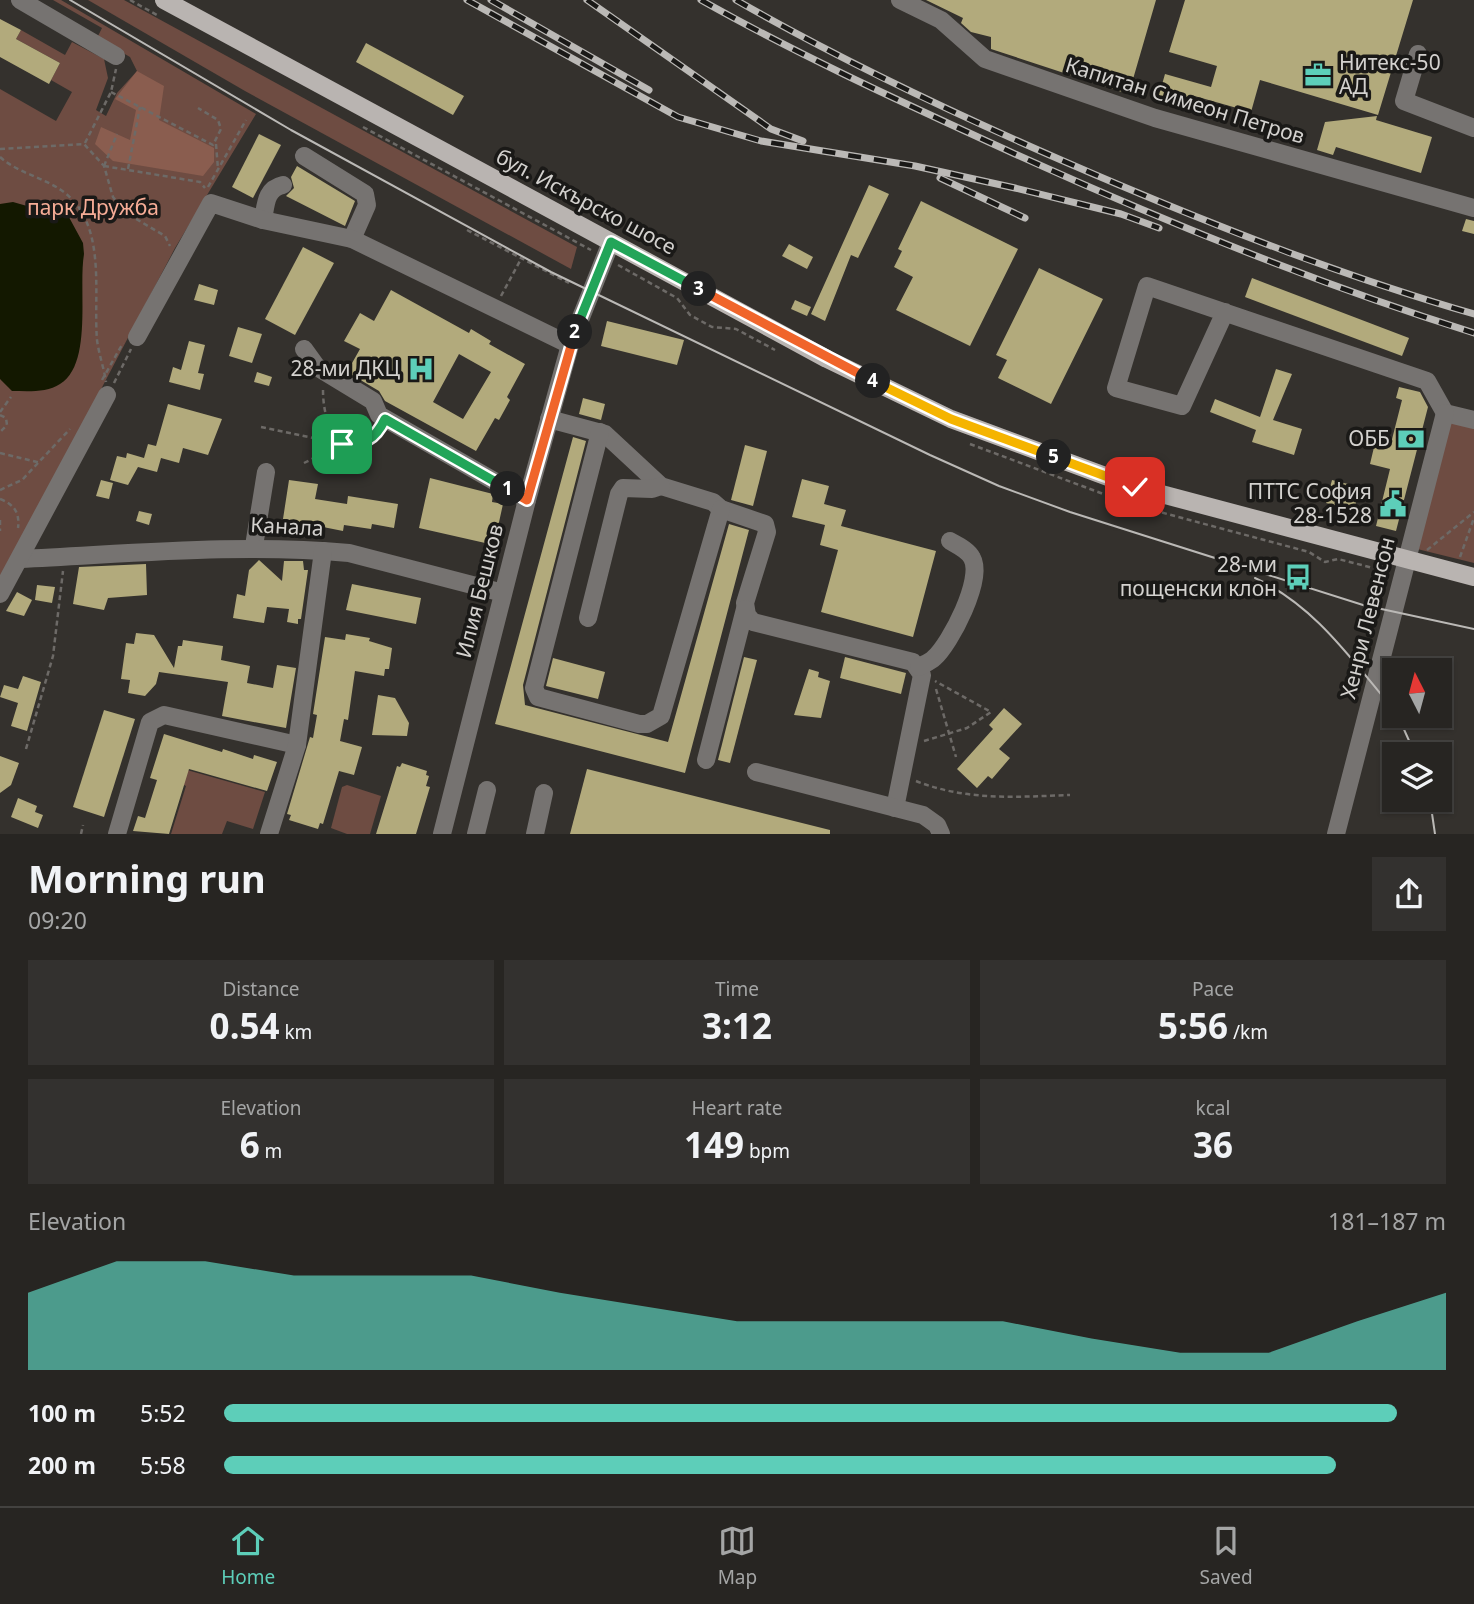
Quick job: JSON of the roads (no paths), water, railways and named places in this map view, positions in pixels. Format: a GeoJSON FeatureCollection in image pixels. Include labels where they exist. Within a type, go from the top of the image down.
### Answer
{"type":"FeatureCollection","features":[{"type":"Feature","properties":{"kind":"main road","name":"бул. Искърско шосе"},"geometry":{"type":"LineString","coordinates":[[164,0],[827,359],[951,419],[1135,487],[1474,577]]}},
{"type":"Feature","properties":{"kind":"street"},"geometry":{"type":"LineString","coordinates":[[20,0],[116,55]]}},
{"type":"Feature","properties":{"kind":"street","name":"Капитан Симеон Петров"},"geometry":{"type":"LineString","coordinates":[[900,0],[941,20],[985,59],[1155,118],[1474,208]]}},
{"type":"Feature","properties":{"kind":"street"},"geometry":{"type":"LineString","coordinates":[[1418,54],[1404,101],[1474,128]]}},
{"type":"Feature","properties":{"kind":"street"},"geometry":{"type":"LineString","coordinates":[[303,156],[365,194],[367,205],[352,239]]}},
{"type":"Feature","properties":{"kind":"street"},"geometry":{"type":"LineString","coordinates":[[264,220],[268,195],[275,187],[283,185]]}},
{"type":"Feature","properties":{"kind":"street"},"geometry":{"type":"LineString","coordinates":[[130,340],[211,203],[264,220],[352,239],[570,345]]}},
{"type":"Feature","properties":{"kind":"street","name":"Илия Бешков"},"geometry":{"type":"LineString","coordinates":[[442,834],[527,500],[570,345],[611,242]]}},
{"type":"Feature","properties":{"kind":"street"},"geometry":{"type":"LineString","coordinates":[[1225,312],[1182,406],[1116,388],[1147,286],[1225,312],[1427,381],[1445,412],[1474,420]]}},
{"type":"Feature","properties":{"kind":"street"},"geometry":{"type":"LineString","coordinates":[[304,349],[317,367],[373,401],[379,415],[527,500]]}},
{"type":"Feature","properties":{"kind":"street"},"geometry":{"type":"LineString","coordinates":[[0,594],[104,389]]}},
{"type":"Feature","properties":{"kind":"street","name":"Хенри Левенсон"},"geometry":{"type":"LineString","coordinates":[[1336,834],[1445,412]]}},
{"type":"Feature","properties":{"kind":"street"},"geometry":{"type":"LineString","coordinates":[[550,419],[600,432],[661,486],[762,521],[767,528],[706,761]]}},
{"type":"Feature","properties":{"kind":"street"},"geometry":{"type":"LineString","coordinates":[[600,432],[534,688],[538,697],[639,724],[647,724],[661,716],[721,509]]}},
{"type":"Feature","properties":{"kind":"street"},"geometry":{"type":"LineString","coordinates":[[254,546],[266,471]]}},
{"type":"Feature","properties":{"kind":"street"},"geometry":{"type":"LineString","coordinates":[[588,618],[619,494],[623,488],[652,489],[661,486]]}},
{"type":"Feature","properties":{"kind":"street"},"geometry":{"type":"LineString","coordinates":[[919,667],[934,658],[950,635],[971,593],[975,570],[972,558],[950,541]]}},
{"type":"Feature","properties":{"kind":"street","name":"Канала"},"geometry":{"type":"LineString","coordinates":[[20,559],[254,546],[349,553],[503,593]]}},
{"type":"Feature","properties":{"kind":"street"},"geometry":{"type":"LineString","coordinates":[[269,834],[297,745],[323,551]]}},
{"type":"Feature","properties":{"kind":"street"},"geometry":{"type":"LineString","coordinates":[[745,609],[753,622],[913,662],[919,667],[922,675],[895,808]]}},
{"type":"Feature","properties":{"kind":"street"},"geometry":{"type":"LineString","coordinates":[[117,834],[150,722],[164,715],[297,745]]}},
{"type":"Feature","properties":{"kind":"street"},"geometry":{"type":"LineString","coordinates":[[756,772],[932,820],[941,834]]}},
{"type":"Feature","properties":{"kind":"street"},"geometry":{"type":"LineString","coordinates":[[476,834],[487,790]]}},
{"type":"Feature","properties":{"kind":"street"},"geometry":{"type":"LineString","coordinates":[[535,834],[544,793]]}},
{"type":"Feature","properties":{"kind":"tram line"},"geometry":{"type":"LineString","coordinates":[[70,0],[291,130],[551,272],[999,486],[1070,512],[1363,605],[1474,629]]}},
{"type":"Feature","properties":{"kind":"tram line"},"geometry":{"type":"LineString","coordinates":[[1255,578],[1277,590],[1315,619],[1382,696]]}},
{"type":"Feature","properties":{"kind":"tram line"},"geometry":{"type":"LineString","coordinates":[[1403,728],[1410,742]]}},
{"type":"Feature","properties":{"kind":"tram line"},"geometry":{"type":"LineString","coordinates":[[1432,812],[1435,834]]}},
{"type":"Feature","properties":{"kind":"railway"},"geometry":{"type":"LineString","coordinates":[[467,0],[678,117],[761,141],[915,166],[1015,188],[1121,214],[1159,228]]}},
{"type":"Feature","properties":{"kind":"railway"},"geometry":{"type":"LineString","coordinates":[[491,0],[649,90]]}},
{"type":"Feature","properties":{"kind":"railway"},"geometry":{"type":"LineString","coordinates":[[587,0],[771,129],[803,141]]}},
{"type":"Feature","properties":{"kind":"railway"},"geometry":{"type":"LineString","coordinates":[[701,0],[845,75],[1110,196],[1351,292],[1474,333]]}},
{"type":"Feature","properties":{"kind":"railway"},"geometry":{"type":"LineString","coordinates":[[736,0],[829,51],[924,98],[1117,184],[1293,254],[1474,314]]}},
{"type":"Feature","properties":{"kind":"railway"},"geometry":{"type":"LineString","coordinates":[[940,178],[1025,218]]}},
{"type":"Feature","properties":{"kind":"place","name":"Нитекс-50 АД"},"geometry":{"type":"Point","coordinates":[1318,75]}},
{"type":"Feature","properties":{"kind":"place","name":"28-ми ДКЦ"},"geometry":{"type":"Point","coordinates":[421,369]}},
{"type":"Feature","properties":{"kind":"place","name":"ОББ"},"geometry":{"type":"Point","coordinates":[1411,439]}},
{"type":"Feature","properties":{"kind":"place","name":"ПТТС София 28-1528"},"geometry":{"type":"Point","coordinates":[1393,504]}},
{"type":"Feature","properties":{"kind":"place","name":"28-ми пощенски клон"},"geometry":{"type":"Point","coordinates":[1298,577]}},
{"type":"Feature","properties":{"kind":"park label","name":"парк Дружба"},"geometry":{"type":"Point","coordinates":[93,208]}}]}
